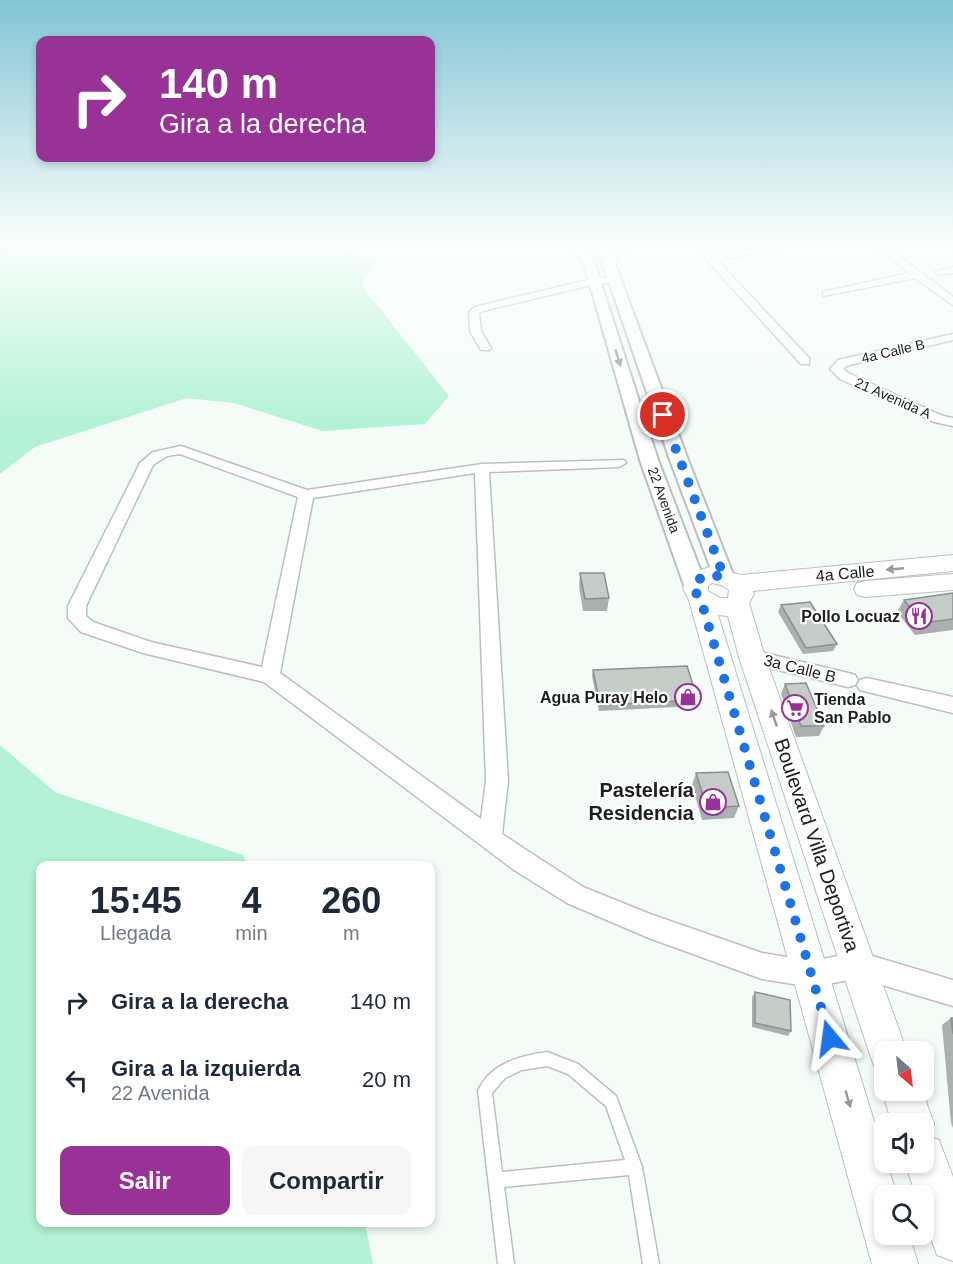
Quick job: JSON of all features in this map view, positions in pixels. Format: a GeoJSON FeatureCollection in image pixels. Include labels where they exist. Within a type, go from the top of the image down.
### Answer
{"type":"FeatureCollection","features":[{"type":"Feature","properties":{"kind":"main road","name":"4a Calle"},"geometry":{"type":"LineString","coordinates":[[722,591],[953,563]]}},
{"type":"Feature","properties":{"kind":"main road","name":"4a Calle"},"geometry":{"type":"LineString","coordinates":[[722,591],[953,582]]}},
{"type":"Feature","properties":{"kind":"main road","name":"Boulevard Villa Deportiva"},"geometry":{"type":"LineString","coordinates":[[722,591],[752,657],[884,1041]]}},
{"type":"Feature","properties":{"kind":"main road","name":"Boulevard Villa Deportiva"},"geometry":{"type":"LineString","coordinates":[[722,591],[812,974],[874,1191]]}},
{"type":"Feature","properties":{"kind":"main road"},"geometry":{"type":"LineString","coordinates":[[930,1173],[953,1239]]}},
{"type":"Feature","properties":{"kind":"main road"},"geometry":{"type":"LineString","coordinates":[[890,1245],[895,1264]]}},
{"type":"Feature","properties":{"kind":"street"},"geometry":{"type":"LineString","coordinates":[[485,348],[477,340],[474,312],[494,304]]}},
{"type":"Feature","properties":{"kind":"street","name":"22 Avenida"},"geometry":{"type":"LineString","coordinates":[[602,304],[649,460],[722,591]]}},
{"type":"Feature","properties":{"kind":"street","name":"22 Avenida"},"geometry":{"type":"LineString","coordinates":[[623,304],[679,460],[722,591]]}},
{"type":"Feature","properties":{"kind":"street"},"geometry":{"type":"LineString","coordinates":[[753,304],[806,361]]}},
{"type":"Feature","properties":{"kind":"street","name":"4a Calle B"},"geometry":{"type":"LineString","coordinates":[[836,369],[842,363],[953,337]]}},
{"type":"Feature","properties":{"kind":"street","name":"21 Avenida A"},"geometry":{"type":"LineString","coordinates":[[836,369],[844,376],[939,419],[953,422]]}},
{"type":"Feature","properties":{"kind":"street"},"geometry":{"type":"LineString","coordinates":[[619,463],[482,468],[306,495],[182,450],[155,456],[147,463],[77,606],[78,618],[87,627],[149,648],[270,676],[490,838],[574,895],[650,927],[762,966],[812,974],[859,966],[953,993]]}},
{"type":"Feature","properties":{"kind":"street"},"geometry":{"type":"LineString","coordinates":[[649,460],[679,460]]}},
{"type":"Feature","properties":{"kind":"street"},"geometry":{"type":"LineString","coordinates":[[482,468],[497,781],[490,838]]}},
{"type":"Feature","properties":{"kind":"street"},"geometry":{"type":"LineString","coordinates":[[270,676],[306,495]]}},
{"type":"Feature","properties":{"kind":"street","name":"3a Calle B"},"geometry":{"type":"LineString","coordinates":[[752,657],[848,680]]}},
{"type":"Feature","properties":{"kind":"street"},"geometry":{"type":"LineString","coordinates":[[867,685],[953,705]]}},
{"type":"Feature","properties":{"kind":"lane"},"geometry":{"type":"LineString","coordinates":[[506,1264],[485,1091],[500,1072],[521,1062],[547,1059],[573,1069],[610,1101],[635,1167],[651,1264]]}},
{"type":"Feature","properties":{"kind":"lane"},"geometry":{"type":"LineString","coordinates":[[495,1180],[635,1167]]}},
{"type":"Feature","properties":{"kind":"green space"},"geometry":{"type":"Polygon","coordinates":[[[0,304],[376,304],[449,396],[425,424],[322,431],[234,403],[187,398],[35,447],[0,474],[0,304]]]}},
{"type":"Feature","properties":{"kind":"green space"},"geometry":{"type":"Polygon","coordinates":[[[0,745],[55,792],[243,855],[246,861],[36,861],[36,1227],[366,1227],[373,1264],[0,1264],[0,745]]]}},
{"type":"Feature","properties":{"kind":"building"},"geometry":{"type":"Polygon","coordinates":[[[580,573],[604,573],[609,598],[585,599],[580,573]]]}},
{"type":"Feature","properties":{"kind":"building"},"geometry":{"type":"Polygon","coordinates":[[[953,593],[953,619],[922,623],[904,600],[953,593]]]}},
{"type":"Feature","properties":{"kind":"building"},"geometry":{"type":"Polygon","coordinates":[[[810,602],[837,644],[806,648],[781,605],[810,602]]]}},
{"type":"Feature","properties":{"kind":"building"},"geometry":{"type":"Polygon","coordinates":[[[687,666],[698,700],[600,705],[593,670],[687,666]]]}},
{"type":"Feature","properties":{"kind":"building"},"geometry":{"type":"Polygon","coordinates":[[[806,683],[824,726],[801,726],[785,684],[806,683]]]}},
{"type":"Feature","properties":{"kind":"building"},"geometry":{"type":"Polygon","coordinates":[[[728,772],[739,806],[707,808],[696,773],[728,772]]]}},
{"type":"Feature","properties":{"kind":"building"},"geometry":{"type":"Polygon","coordinates":[[[755,992],[790,1000],[791,1031],[755,1023],[755,992]]]}},
{"type":"Feature","properties":{"kind":"place","name":"Pollo Locuaz"},"geometry":{"type":"Point","coordinates":[919,616]}},
{"type":"Feature","properties":{"kind":"place","name":"Agua Puray Helo"},"geometry":{"type":"Point","coordinates":[688,697]}},
{"type":"Feature","properties":{"kind":"place","name":"Tienda San Pablo"},"geometry":{"type":"Point","coordinates":[795,708]}},
{"type":"Feature","properties":{"kind":"place","name":"Pastelería Residencia"},"geometry":{"type":"Point","coordinates":[713,802]}},
{"type":"Feature","properties":{"kind":"route"},"geometry":{"type":"LineString","coordinates":[[663,415],[724,577],[709,575],[702,577],[697,580],[694,590],[701,600],[830,1038]]}}]}
